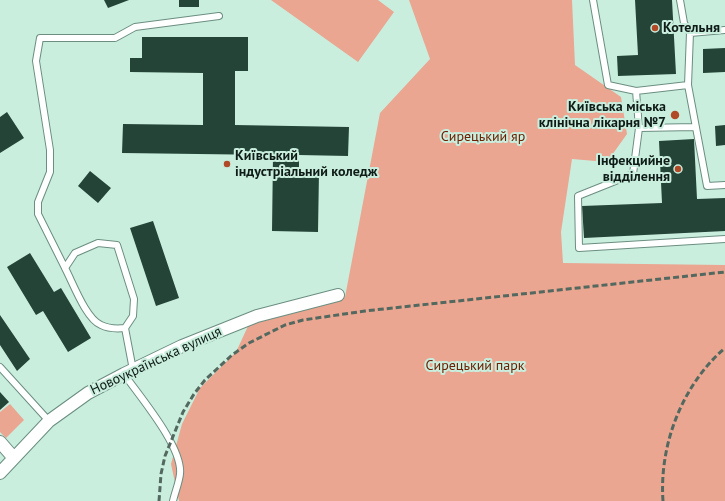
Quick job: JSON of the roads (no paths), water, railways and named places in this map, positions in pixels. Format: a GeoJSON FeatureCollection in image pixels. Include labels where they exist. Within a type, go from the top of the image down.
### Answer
{"type":"FeatureCollection","features":[{"type":"Feature","properties":{"kind":"street","name":"Новоукраїнська вулиця"},"geometry":{"type":"LineString","coordinates":[[0,473],[13,457],[49,421],[88,393],[182,346],[257,316],[338,295]]}},
{"type":"Feature","properties":{"kind":"street"},"geometry":{"type":"LineString","coordinates":[[0,442],[13,457]]}},
{"type":"Feature","properties":{"kind":"lane"},"geometry":{"type":"LineString","coordinates":[[593,0],[608,85],[636,91],[688,85]]}},
{"type":"Feature","properties":{"kind":"lane"},"geometry":{"type":"LineString","coordinates":[[680,0],[684,23],[690,33],[688,85],[707,186],[725,185]]}},
{"type":"Feature","properties":{"kind":"lane"},"geometry":{"type":"LineString","coordinates":[[125,328],[113,329],[99,325],[88,312],[38,214],[38,202],[50,172],[50,150],[41,106],[36,61],[40,38],[115,38],[135,27],[219,16]]}},
{"type":"Feature","properties":{"kind":"lane"},"geometry":{"type":"LineString","coordinates":[[690,33],[725,30]]}},
{"type":"Feature","properties":{"kind":"lane"},"geometry":{"type":"LineString","coordinates":[[636,91],[639,128],[633,174],[578,196],[579,248],[725,239]]}},
{"type":"Feature","properties":{"kind":"lane"},"geometry":{"type":"LineString","coordinates":[[639,128],[696,127]]}},
{"type":"Feature","properties":{"kind":"lane"},"geometry":{"type":"LineString","coordinates":[[66,268],[75,253],[98,243],[117,245],[134,299],[134,316],[125,328],[129,372],[178,457],[180,474],[173,501]]}},
{"type":"Feature","properties":{"kind":"lane"},"geometry":{"type":"LineString","coordinates":[[0,367],[49,421]]}},
{"type":"Feature","properties":{"kind":"railway"},"geometry":{"type":"LineString","coordinates":[[159,501],[161,474],[165,456],[183,412],[194,394],[205,380],[232,355],[249,343],[285,325],[303,320],[365,311],[725,272]]}},
{"type":"Feature","properties":{"kind":"railway"},"geometry":{"type":"LineString","coordinates":[[663,501],[665,459],[676,417],[685,398],[697,380],[710,363],[725,348]]}},
{"type":"Feature","properties":{"kind":"place","name":"Котельня"},"geometry":{"type":"Point","coordinates":[655,28]}},
{"type":"Feature","properties":{"kind":"place","name":"Київська міська клінічна лікарня №7"},"geometry":{"type":"Point","coordinates":[675,115]}},
{"type":"Feature","properties":{"kind":"place","name":"Київський індустріальний коледж"},"geometry":{"type":"Point","coordinates":[227,164]}},
{"type":"Feature","properties":{"kind":"place","name":"Інфекцийне відділення"},"geometry":{"type":"Point","coordinates":[678,169]}},
{"type":"Feature","properties":{"kind":"park label","name":"Сирецький яр"},"geometry":{"type":"Point","coordinates":[483,137]}},
{"type":"Feature","properties":{"kind":"park label","name":"Сирецький парк"},"geometry":{"type":"Point","coordinates":[475,366]}}]}
